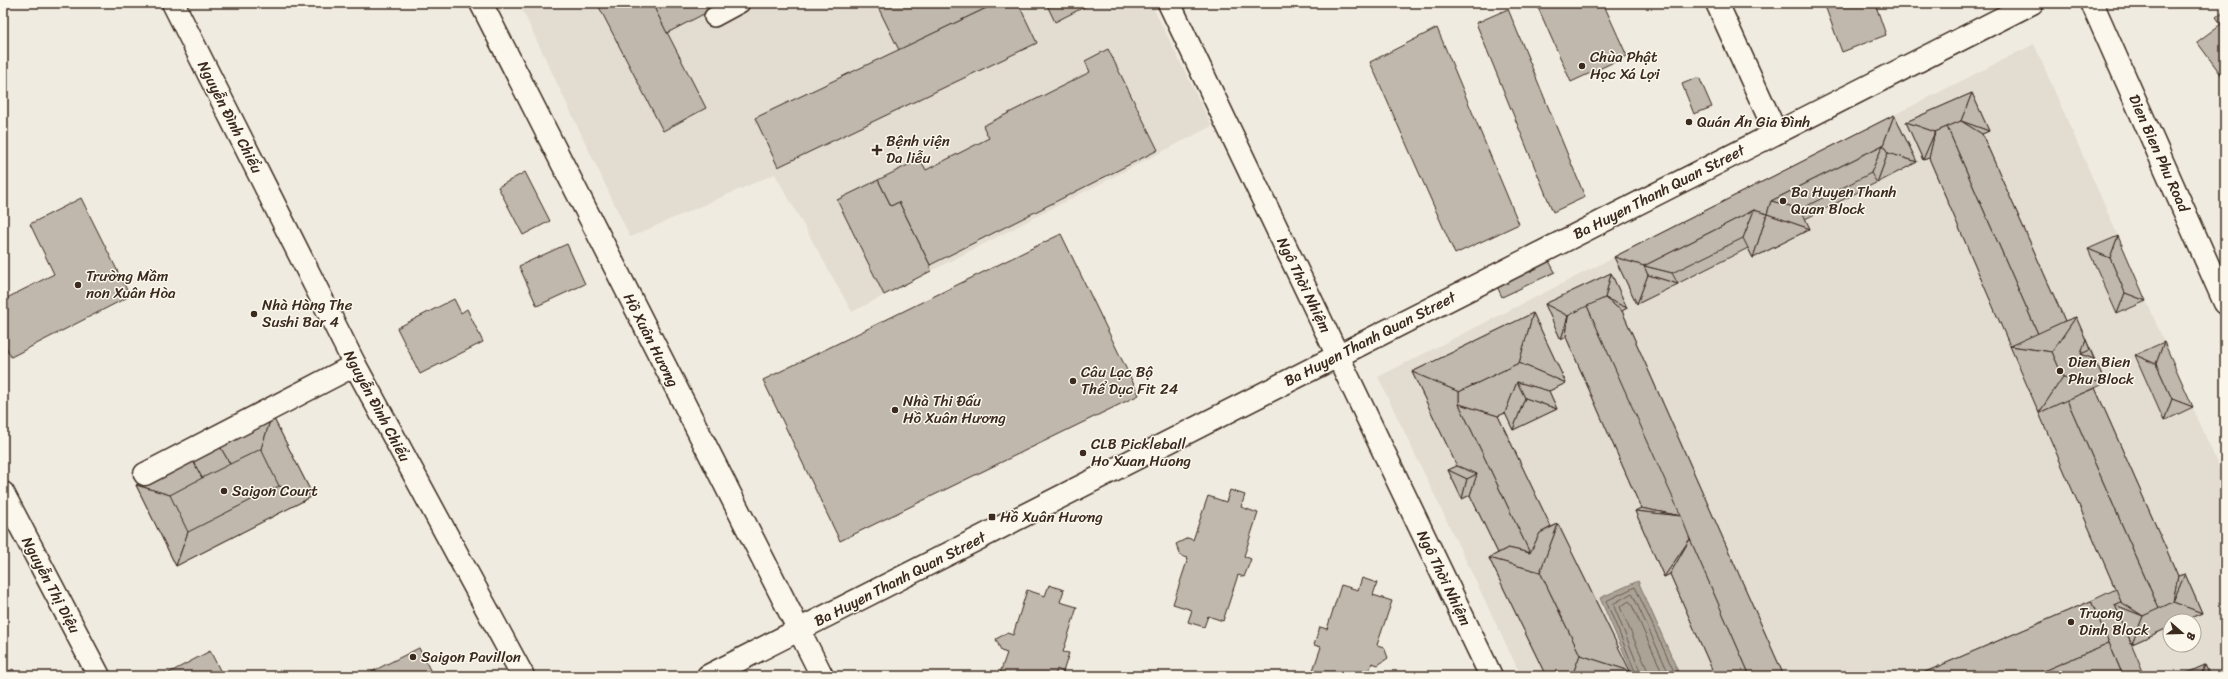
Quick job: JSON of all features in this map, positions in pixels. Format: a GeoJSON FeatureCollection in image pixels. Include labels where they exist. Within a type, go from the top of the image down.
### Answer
{"type":"FeatureCollection","features":[{"type":"Feature","properties":{"kind":"street","name":"Nguyễn Đình Chiểu"},"geometry":{"type":"LineString","coordinates":[[173,3],[355,365],[523,676]]}},
{"type":"Feature","properties":{"kind":"street","name":"Hồ Xuân Hương"},"geometry":{"type":"LineString","coordinates":[[481,3],[822,676]]}},
{"type":"Feature","properties":{"kind":"street","name":"Ngô Thời Nhiệm"},"geometry":{"type":"LineString","coordinates":[[1169,3],[1491,676]]}},
{"type":"Feature","properties":{"kind":"street"},"geometry":{"type":"LineString","coordinates":[[1717,3],[1776,133]]}},
{"type":"Feature","properties":{"kind":"street","name":"Ba Huyen Thanh Quan Street"},"geometry":{"type":"LineString","coordinates":[[708,676],[2032,3]]}},
{"type":"Feature","properties":{"kind":"street","name":"Dien Bien Phu Road"},"geometry":{"type":"LineString","coordinates":[[2092,3],[2225,303]]}},
{"type":"Feature","properties":{"kind":"street"},"geometry":{"type":"LineString","coordinates":[[145,474],[355,365]]}},
{"type":"Feature","properties":{"kind":"street","name":"Nguyễn Thị Diệu"},"geometry":{"type":"LineString","coordinates":[[3,493],[100,676]]}},
{"type":"Feature","properties":{"kind":"lane"},"geometry":{"type":"LineString","coordinates":[[714,17],[740,3]]}},
{"type":"Feature","properties":{"kind":"shaded area","name":"Bệnh viện Da liễu"},"geometry":{"type":"Polygon","coordinates":[[[519,3],[1151,3],[1212,126],[852,312],[775,174],[630,237],[519,3]]]}},
{"type":"Feature","properties":{"kind":"shaded area"},"geometry":{"type":"Polygon","coordinates":[[[2034,44],[2225,481],[2225,676],[1521,676],[1378,377],[2034,44]]]}},
{"type":"Feature","properties":{"kind":"water"},"geometry":{"type":"Polygon","coordinates":[[[1638,581],[1680,676],[1634,676],[1600,598],[1638,581]]]}},
{"type":"Feature","properties":{"kind":"building"},"geometry":{"type":"Polygon","coordinates":[[[597,3],[652,3],[706,108],[663,131],[597,3]]]}},
{"type":"Feature","properties":{"kind":"building"},"geometry":{"type":"Polygon","coordinates":[[[652,3],[725,3],[667,33],[652,3]]]}},
{"type":"Feature","properties":{"kind":"building"},"geometry":{"type":"Polygon","coordinates":[[[876,3],[997,3],[899,50],[876,3]]]}},
{"type":"Feature","properties":{"kind":"building"},"geometry":{"type":"Polygon","coordinates":[[[997,3],[1018,3],[1037,43],[778,167],[755,118],[997,3]]]}},
{"type":"Feature","properties":{"kind":"building"},"geometry":{"type":"Polygon","coordinates":[[[1046,3],[1092,3],[1055,22],[1046,3]]]}},
{"type":"Feature","properties":{"kind":"building"},"geometry":{"type":"Polygon","coordinates":[[[1536,3],[1603,3],[1627,56],[1571,82],[1536,3]]]}},
{"type":"Feature","properties":{"kind":"building"},"geometry":{"type":"Polygon","coordinates":[[[1824,3],[1875,3],[1886,35],[1842,52],[1824,3]]]}},
{"type":"Feature","properties":{"kind":"building"},"geometry":{"type":"Polygon","coordinates":[[[1508,9],[1585,197],[1553,212],[1476,23],[1508,9]]]}},
{"type":"Feature","properties":{"kind":"building"},"geometry":{"type":"Polygon","coordinates":[[[2225,10],[2225,80],[2197,42],[2221,24],[2216,17],[2225,10]]]}},
{"type":"Feature","properties":{"kind":"building"},"geometry":{"type":"Polygon","coordinates":[[[1437,28],[1519,224],[1455,254],[1370,62],[1437,28]]]}},
{"type":"Feature","properties":{"kind":"building"},"geometry":{"type":"Polygon","coordinates":[[[1108,49],[1158,150],[930,265],[899,202],[891,206],[878,180],[920,159],[926,170],[989,138],[983,126],[1090,72],[1085,61],[1108,49]]]}},
{"type":"Feature","properties":{"kind":"building"},"geometry":{"type":"Polygon","coordinates":[[[1699,77],[1712,107],[1694,114],[1682,84],[1699,77]]]}},
{"type":"Feature","properties":{"kind":"building","name":"Dien Bien Phu Block"},"geometry":{"type":"Polygon","coordinates":[[[1972,93],[1989,131],[1982,134],[2065,321],[2076,317],[2105,383],[2095,388],[2178,576],[2185,574],[2202,613],[2162,613],[2162,631],[2132,644],[2115,605],[2121,602],[1929,158],[1923,160],[1906,122],[1972,93]]]}},
{"type":"Feature","properties":{"kind":"building"},"geometry":{"type":"Polygon","coordinates":[[[1972,93],[1961,121],[1935,132],[1906,122],[1972,93]]]}},
{"type":"Feature","properties":{"kind":"building"},"geometry":{"type":"Polygon","coordinates":[[[1972,93],[1989,131],[1961,121],[1972,93]]]}},
{"type":"Feature","properties":{"kind":"building","name":"Ba Huyen Thanh Quan Block"},"geometry":{"type":"Polygon","coordinates":[[[1894,115],[1917,162],[1805,219],[1810,229],[1753,258],[1748,248],[1637,304],[1614,257],[1894,115]]]}},
{"type":"Feature","properties":{"kind":"building"},"geometry":{"type":"Polygon","coordinates":[[[1894,115],[1917,162],[1888,153],[1883,145],[1894,115]]]}},
{"type":"Feature","properties":{"kind":"building"},"geometry":{"type":"Polygon","coordinates":[[[1894,115],[1883,145],[1771,201],[1767,214],[1754,210],[1644,266],[1614,257],[1894,115]]]}},
{"type":"Feature","properties":{"kind":"building"},"geometry":{"type":"Polygon","coordinates":[[[1961,121],[1989,131],[1982,134],[1961,121]]]}},
{"type":"Feature","properties":{"kind":"building"},"geometry":{"type":"Polygon","coordinates":[[[1961,121],[1982,134],[2065,321],[2038,334],[1947,127],[1961,121]]]}},
{"type":"Feature","properties":{"kind":"building"},"geometry":{"type":"Polygon","coordinates":[[[1906,122],[1935,132],[1923,160],[1906,122]]]}},
{"type":"Feature","properties":{"kind":"building"},"geometry":{"type":"Polygon","coordinates":[[[1947,127],[2038,334],[2010,346],[1929,158],[1935,132],[1947,127]]]}},
{"type":"Feature","properties":{"kind":"building"},"geometry":{"type":"Polygon","coordinates":[[[1935,132],[1929,158],[1923,160],[1935,132]]]}},
{"type":"Feature","properties":{"kind":"building"},"geometry":{"type":"Polygon","coordinates":[[[1883,145],[1871,173],[1801,209],[1771,201],[1883,145]]]}},
{"type":"Feature","properties":{"kind":"building"},"geometry":{"type":"Polygon","coordinates":[[[1883,145],[1888,153],[1877,183],[1871,173],[1883,145]]]}},
{"type":"Feature","properties":{"kind":"building"},"geometry":{"type":"Polygon","coordinates":[[[1888,153],[1917,162],[1877,183],[1888,153]]]}},
{"type":"Feature","properties":{"kind":"building"},"geometry":{"type":"Polygon","coordinates":[[[525,172],[550,221],[523,235],[498,187],[525,172]]]}},
{"type":"Feature","properties":{"kind":"building"},"geometry":{"type":"Polygon","coordinates":[[[878,180],[891,206],[899,202],[930,265],[931,271],[884,295],[837,200],[878,180]]]}},
{"type":"Feature","properties":{"kind":"building","name":"Trường Mầm non Xuân Hòa"},"geometry":{"type":"Polygon","coordinates":[[[81,198],[130,296],[11,357],[3,341],[3,300],[54,274],[30,224],[81,198]]]}},
{"type":"Feature","properties":{"kind":"building"},"geometry":{"type":"Polygon","coordinates":[[[1771,201],[1801,209],[1810,229],[1767,214],[1771,201]]]}},
{"type":"Feature","properties":{"kind":"building"},"geometry":{"type":"Polygon","coordinates":[[[1754,210],[1767,214],[1753,258],[1743,238],[1754,210]]]}},
{"type":"Feature","properties":{"kind":"building"},"geometry":{"type":"Polygon","coordinates":[[[1754,210],[1743,238],[1672,273],[1644,266],[1754,210]]]}},
{"type":"Feature","properties":{"kind":"building"},"geometry":{"type":"Polygon","coordinates":[[[1767,214],[1810,229],[1753,258],[1767,214]]]}},
{"type":"Feature","properties":{"kind":"building"},"geometry":{"type":"Polygon","coordinates":[[[1061,234],[1139,395],[840,541],[763,380],[1061,234]]]}},
{"type":"Feature","properties":{"kind":"building"},"geometry":{"type":"Polygon","coordinates":[[[2118,236],[2110,258],[2088,249],[2118,236]]]}},
{"type":"Feature","properties":{"kind":"building"},"geometry":{"type":"Polygon","coordinates":[[[2118,236],[2146,301],[2125,293],[2110,258],[2118,236]]]}},
{"type":"Feature","properties":{"kind":"building"},"geometry":{"type":"Polygon","coordinates":[[[567,244],[585,284],[537,306],[519,266],[567,244]]]}},
{"type":"Feature","properties":{"kind":"building"},"geometry":{"type":"Polygon","coordinates":[[[2088,249],[2110,258],[2125,293],[2117,314],[2088,249]]]}},
{"type":"Feature","properties":{"kind":"building"},"geometry":{"type":"Polygon","coordinates":[[[1614,257],[1644,266],[1648,275],[1637,304],[1614,257]]]}},
{"type":"Feature","properties":{"kind":"building"},"geometry":{"type":"Polygon","coordinates":[[[1548,259],[1555,272],[1502,297],[1494,280],[1548,259]]]}},
{"type":"Feature","properties":{"kind":"building"},"geometry":{"type":"Polygon","coordinates":[[[1644,266],[1672,273],[1678,284],[1648,275],[1644,266]]]}},
{"type":"Feature","properties":{"kind":"building"},"geometry":{"type":"Polygon","coordinates":[[[1611,273],[1627,308],[1622,311],[1784,676],[1715,676],[1670,574],[1664,577],[1635,511],[1641,508],[1566,337],[1561,340],[1545,304],[1611,273]]]}},
{"type":"Feature","properties":{"kind":"building"},"geometry":{"type":"Polygon","coordinates":[[[1611,273],[1627,308],[1605,298],[1611,273]]]}},
{"type":"Feature","properties":{"kind":"building"},"geometry":{"type":"Polygon","coordinates":[[[1611,273],[1605,298],[1568,316],[1545,304],[1611,273]]]}},
{"type":"Feature","properties":{"kind":"building"},"geometry":{"type":"Polygon","coordinates":[[[1648,275],[1678,284],[1637,304],[1648,275]]]}},
{"type":"Feature","properties":{"kind":"building"},"geometry":{"type":"Polygon","coordinates":[[[2125,293],[2146,301],[2117,314],[2125,293]]]}},
{"type":"Feature","properties":{"kind":"building"},"geometry":{"type":"Polygon","coordinates":[[[1605,298],[1622,311],[1784,676],[1750,676],[1587,306],[1605,298]]]}},
{"type":"Feature","properties":{"kind":"building"},"geometry":{"type":"Polygon","coordinates":[[[1605,298],[1627,308],[1622,311],[1605,298]]]}},
{"type":"Feature","properties":{"kind":"building"},"geometry":{"type":"Polygon","coordinates":[[[454,299],[461,313],[467,309],[483,342],[420,374],[397,328],[454,299]]]}},
{"type":"Feature","properties":{"kind":"building"},"geometry":{"type":"Polygon","coordinates":[[[1545,304],[1568,316],[1561,340],[1545,304]]]}},
{"type":"Feature","properties":{"kind":"building"},"geometry":{"type":"Polygon","coordinates":[[[1587,306],[1681,516],[1641,508],[1566,337],[1568,316],[1587,306]]]}},
{"type":"Feature","properties":{"kind":"building"},"geometry":{"type":"Polygon","coordinates":[[[1533,313],[1566,383],[1549,391],[1557,409],[1513,430],[1505,413],[1498,416],[1551,527],[1558,524],[1630,671],[1622,674],[1623,676],[1546,676],[1489,558],[1498,553],[1470,495],[1462,499],[1448,470],[1457,466],[1412,372],[1533,313]]]}},
{"type":"Feature","properties":{"kind":"building"},"geometry":{"type":"Polygon","coordinates":[[[1533,313],[1566,383],[1519,363],[1533,313]]]}},
{"type":"Feature","properties":{"kind":"building"},"geometry":{"type":"Polygon","coordinates":[[[1533,313],[1519,363],[1459,392],[1412,372],[1533,313]]]}},
{"type":"Feature","properties":{"kind":"building"},"geometry":{"type":"Polygon","coordinates":[[[1568,316],[1566,337],[1561,340],[1568,316]]]}},
{"type":"Feature","properties":{"kind":"building"},"geometry":{"type":"Polygon","coordinates":[[[2076,317],[2052,352],[2010,346],[2065,321],[2076,317]]]}},
{"type":"Feature","properties":{"kind":"building"},"geometry":{"type":"Polygon","coordinates":[[[2076,317],[2086,340],[2081,354],[2094,359],[2105,383],[2063,377],[2052,352],[2076,317]]]}},
{"type":"Feature","properties":{"kind":"building"},"geometry":{"type":"Polygon","coordinates":[[[2086,340],[2090,350],[2081,354],[2086,340]]]}},
{"type":"Feature","properties":{"kind":"building"},"geometry":{"type":"Polygon","coordinates":[[[2164,342],[2156,364],[2135,355],[2164,342]]]}},
{"type":"Feature","properties":{"kind":"building"},"geometry":{"type":"Polygon","coordinates":[[[2164,342],[2193,407],[2172,399],[2156,364],[2164,342]]]}},
{"type":"Feature","properties":{"kind":"building"},"geometry":{"type":"Polygon","coordinates":[[[2010,346],[2052,352],[2063,377],[2039,413],[2010,346]]]}},
{"type":"Feature","properties":{"kind":"building"},"geometry":{"type":"Polygon","coordinates":[[[2090,350],[2094,359],[2081,354],[2090,350]]]}},
{"type":"Feature","properties":{"kind":"building"},"geometry":{"type":"Polygon","coordinates":[[[2135,355],[2156,364],[2172,399],[2164,421],[2135,355]]]}},
{"type":"Feature","properties":{"kind":"building"},"geometry":{"type":"Polygon","coordinates":[[[1519,363],[1566,383],[1549,391],[1517,382],[1505,413],[1498,416],[1459,404],[1459,392],[1519,363]]]}},
{"type":"Feature","properties":{"kind":"building"},"geometry":{"type":"Polygon","coordinates":[[[1412,372],[1459,392],[1459,404],[1530,553],[1508,548],[1498,553],[1470,495],[1477,474],[1457,466],[1412,372]]]}},
{"type":"Feature","properties":{"kind":"building"},"geometry":{"type":"Polygon","coordinates":[[[2063,377],[2105,383],[2039,413],[2063,377]]]}},
{"type":"Feature","properties":{"kind":"building"},"geometry":{"type":"Polygon","coordinates":[[[1517,382],[1549,391],[1557,409],[1525,398],[1517,382]]]}},
{"type":"Feature","properties":{"kind":"building"},"geometry":{"type":"Polygon","coordinates":[[[1517,382],[1525,398],[1513,430],[1505,413],[1517,382]]]}},
{"type":"Feature","properties":{"kind":"building"},"geometry":{"type":"Polygon","coordinates":[[[2095,388],[2178,576],[2173,602],[2159,609],[2067,400],[2095,388]]]}},
{"type":"Feature","properties":{"kind":"building"},"geometry":{"type":"Polygon","coordinates":[[[1525,398],[1557,409],[1513,430],[1525,398]]]}},
{"type":"Feature","properties":{"kind":"building"},"geometry":{"type":"Polygon","coordinates":[[[2172,399],[2193,407],[2164,421],[2172,399]]]}},
{"type":"Feature","properties":{"kind":"building"},"geometry":{"type":"Polygon","coordinates":[[[2067,400],[2159,609],[2143,616],[2121,602],[2039,413],[2067,400]]]}},
{"type":"Feature","properties":{"kind":"building"},"geometry":{"type":"Polygon","coordinates":[[[1459,404],[1498,416],[1551,527],[1540,533],[1530,553],[1459,404]]]}},
{"type":"Feature","properties":{"kind":"building","name":"Saigon Court"},"geometry":{"type":"Polygon","coordinates":[[[272,415],[313,496],[176,566],[136,485],[272,415]]]}},
{"type":"Feature","properties":{"kind":"building"},"geometry":{"type":"Polygon","coordinates":[[[272,415],[261,449],[230,464],[218,443],[272,415]]]}},
{"type":"Feature","properties":{"kind":"building"},"geometry":{"type":"Polygon","coordinates":[[[272,415],[313,496],[279,486],[261,449],[272,415]]]}},
{"type":"Feature","properties":{"kind":"building"},"geometry":{"type":"Polygon","coordinates":[[[218,443],[230,464],[202,478],[191,457],[218,443]]]}},
{"type":"Feature","properties":{"kind":"building"},"geometry":{"type":"Polygon","coordinates":[[[191,457],[202,478],[170,495],[136,485],[191,457]]]}},
{"type":"Feature","properties":{"kind":"building"},"geometry":{"type":"Polygon","coordinates":[[[1457,466],[1477,474],[1467,479],[1448,470],[1457,466]]]}},
{"type":"Feature","properties":{"kind":"building"},"geometry":{"type":"Polygon","coordinates":[[[1448,470],[1467,479],[1462,499],[1448,470]]]}},
{"type":"Feature","properties":{"kind":"building"},"geometry":{"type":"Polygon","coordinates":[[[1477,474],[1470,495],[1462,499],[1467,479],[1477,474]]]}},
{"type":"Feature","properties":{"kind":"building"},"geometry":{"type":"Polygon","coordinates":[[[136,485],[170,495],[188,532],[176,566],[136,485]]]}},
{"type":"Feature","properties":{"kind":"building"},"geometry":{"type":"Polygon","coordinates":[[[279,486],[313,496],[176,566],[188,532],[279,486]]]}},
{"type":"Feature","properties":{"kind":"building"},"geometry":{"type":"Polygon","coordinates":[[[1230,490],[1245,495],[1241,507],[1258,513],[1244,556],[1251,559],[1244,577],[1238,575],[1223,621],[1208,616],[1204,627],[1188,622],[1192,610],[1173,604],[1188,558],[1181,556],[1176,544],[1188,538],[1193,540],[1208,496],[1226,502],[1230,490]]]}},
{"type":"Feature","properties":{"kind":"building"},"geometry":{"type":"Polygon","coordinates":[[[1641,508],[1681,516],[1635,511],[1641,508]]]}},
{"type":"Feature","properties":{"kind":"building"},"geometry":{"type":"Polygon","coordinates":[[[1635,511],[1681,516],[1690,539],[1664,577],[1635,511]]]}},
{"type":"Feature","properties":{"kind":"building"},"geometry":{"type":"Polygon","coordinates":[[[1558,524],[1630,671],[1580,655],[1540,572],[1558,524]]]}},
{"type":"Feature","properties":{"kind":"building"},"geometry":{"type":"Polygon","coordinates":[[[1558,524],[1540,572],[1489,558],[1508,548],[1530,553],[1540,533],[1558,524]]]}},
{"type":"Feature","properties":{"kind":"building"},"geometry":{"type":"Polygon","coordinates":[[[1690,539],[1670,574],[1664,577],[1690,539]]]}},
{"type":"Feature","properties":{"kind":"building"},"geometry":{"type":"Polygon","coordinates":[[[1690,539],[1750,676],[1715,676],[1670,574],[1690,539]]]}},
{"type":"Feature","properties":{"kind":"building"},"geometry":{"type":"Polygon","coordinates":[[[1489,558],[1540,572],[1580,655],[1572,676],[1546,676],[1489,558]]]}},
{"type":"Feature","properties":{"kind":"building"},"geometry":{"type":"Polygon","coordinates":[[[2185,574],[2173,602],[2178,576],[2185,574]]]}},
{"type":"Feature","properties":{"kind":"building"},"geometry":{"type":"Polygon","coordinates":[[[2185,574],[2202,613],[2173,602],[2185,574]]]}},
{"type":"Feature","properties":{"kind":"building"},"geometry":{"type":"Polygon","coordinates":[[[1362,578],[1377,583],[1373,595],[1392,601],[1377,645],[1384,647],[1388,658],[1378,665],[1372,663],[1367,676],[1311,676],[1321,647],[1314,645],[1320,627],[1327,629],[1341,585],[1358,590],[1362,578]]]}},
{"type":"Feature","properties":{"kind":"building"},"geometry":{"type":"Polygon","coordinates":[[[1049,585],[1064,590],[1060,602],[1077,607],[1063,652],[1069,653],[1063,672],[1057,669],[1055,676],[999,676],[1007,653],[1001,651],[996,639],[1007,633],[1013,635],[1027,590],[1045,596],[1049,585]]]}},
{"type":"Feature","properties":{"kind":"building"},"geometry":{"type":"Polygon","coordinates":[[[2116,589],[2121,602],[2115,605],[2145,676],[2123,676],[2091,601],[2116,589]]]}},
{"type":"Feature","properties":{"kind":"building","name":"Truong Dinh Block"},"geometry":{"type":"Polygon","coordinates":[[[2091,601],[2123,676],[1916,676],[2091,601]]]}},
{"type":"Feature","properties":{"kind":"building","name":"Truong Dinh Block"},"geometry":{"type":"Polygon","coordinates":[[[2091,601],[2109,643],[2032,676],[1916,676],[2091,601]]]}},
{"type":"Feature","properties":{"kind":"building"},"geometry":{"type":"Polygon","coordinates":[[[2121,602],[2143,616],[2115,605],[2121,602]]]}},
{"type":"Feature","properties":{"kind":"building"},"geometry":{"type":"Polygon","coordinates":[[[2173,602],[2202,613],[2162,613],[2162,631],[2132,644],[2143,616],[2173,602]]]}},
{"type":"Feature","properties":{"kind":"building"},"geometry":{"type":"Polygon","coordinates":[[[2115,605],[2143,616],[2132,644],[2115,605]]]}},
{"type":"Feature","properties":{"kind":"building"},"geometry":{"type":"Polygon","coordinates":[[[2109,643],[2123,676],[2032,676],[2109,643]]]}},
{"type":"Feature","properties":{"kind":"building","name":"Saigon Pavillon"},"geometry":{"type":"Polygon","coordinates":[[[419,648],[433,676],[364,676],[383,666],[419,648]]]}},
{"type":"Feature","properties":{"kind":"building"},"geometry":{"type":"Polygon","coordinates":[[[210,651],[223,676],[163,676],[210,651]]]}},
{"type":"Feature","properties":{"kind":"building"},"geometry":{"type":"Polygon","coordinates":[[[1580,655],[1630,671],[1618,676],[1589,674],[1588,676],[1572,676],[1580,655]]]}},
{"type":"Feature","properties":{"kind":"building"},"geometry":{"type":"Polygon","coordinates":[[[2205,665],[2210,676],[2180,676],[2205,665]]]}},
{"type":"Feature","properties":{"kind":"building"},"geometry":{"type":"Polygon","coordinates":[[[2205,665],[2201,676],[2180,676],[2205,665]]]}},
{"type":"Feature","properties":{"kind":"building"},"geometry":{"type":"Polygon","coordinates":[[[2205,665],[2210,676],[2201,676],[2205,665]]]}},
{"type":"Feature","properties":{"kind":"building"},"geometry":{"type":"Polygon","coordinates":[[[13,669],[17,676],[3,676],[3,674],[13,669]]]}},
{"type":"Feature","properties":{"kind":"place","name":"Chùa Phật Học Xá Lợi"},"geometry":{"type":"Point","coordinates":[1582,66]}},
{"type":"Feature","properties":{"kind":"place","name":"Quán Ăn Gia Đình"},"geometry":{"type":"Point","coordinates":[1689,122]}},
{"type":"Feature","properties":{"kind":"place","name":"Bệnh viện Da liễu"},"geometry":{"type":"Point","coordinates":[877,150]}},
{"type":"Feature","properties":{"kind":"place","name":"Ba Huyen Thanh Quan Block"},"geometry":{"type":"Point","coordinates":[1783,201]}},
{"type":"Feature","properties":{"kind":"place","name":"Trường Mầm non Xuân Hòa"},"geometry":{"type":"Point","coordinates":[78,285]}},
{"type":"Feature","properties":{"kind":"place","name":"Nhà Hàng The Sushi Bar 4"},"geometry":{"type":"Point","coordinates":[254,314]}},
{"type":"Feature","properties":{"kind":"place","name":"Dien Bien Phu Block"},"geometry":{"type":"Point","coordinates":[2060,371]}},
{"type":"Feature","properties":{"kind":"place","name":"Câu Lạc Bộ Thể Dục Fit 24"},"geometry":{"type":"Point","coordinates":[1073,381]}},
{"type":"Feature","properties":{"kind":"place","name":"Nhà Thi Đấu Hồ Xuân Hương"},"geometry":{"type":"Point","coordinates":[895,410]}},
{"type":"Feature","properties":{"kind":"place","name":"CLB Pickleball Ho Xuan Huong"},"geometry":{"type":"Point","coordinates":[1083,453]}},
{"type":"Feature","properties":{"kind":"place","name":"Saigon Court"},"geometry":{"type":"Point","coordinates":[224,491]}},
{"type":"Feature","properties":{"kind":"place","name":"Hồ Xuân Hương"},"geometry":{"type":"Point","coordinates":[992,517]}},
{"type":"Feature","properties":{"kind":"place","name":"Truong Dinh Block"},"geometry":{"type":"Point","coordinates":[2071,622]}},
{"type":"Feature","properties":{"kind":"place","name":"Saigon Pavillon"},"geometry":{"type":"Point","coordinates":[413,657]}}]}
